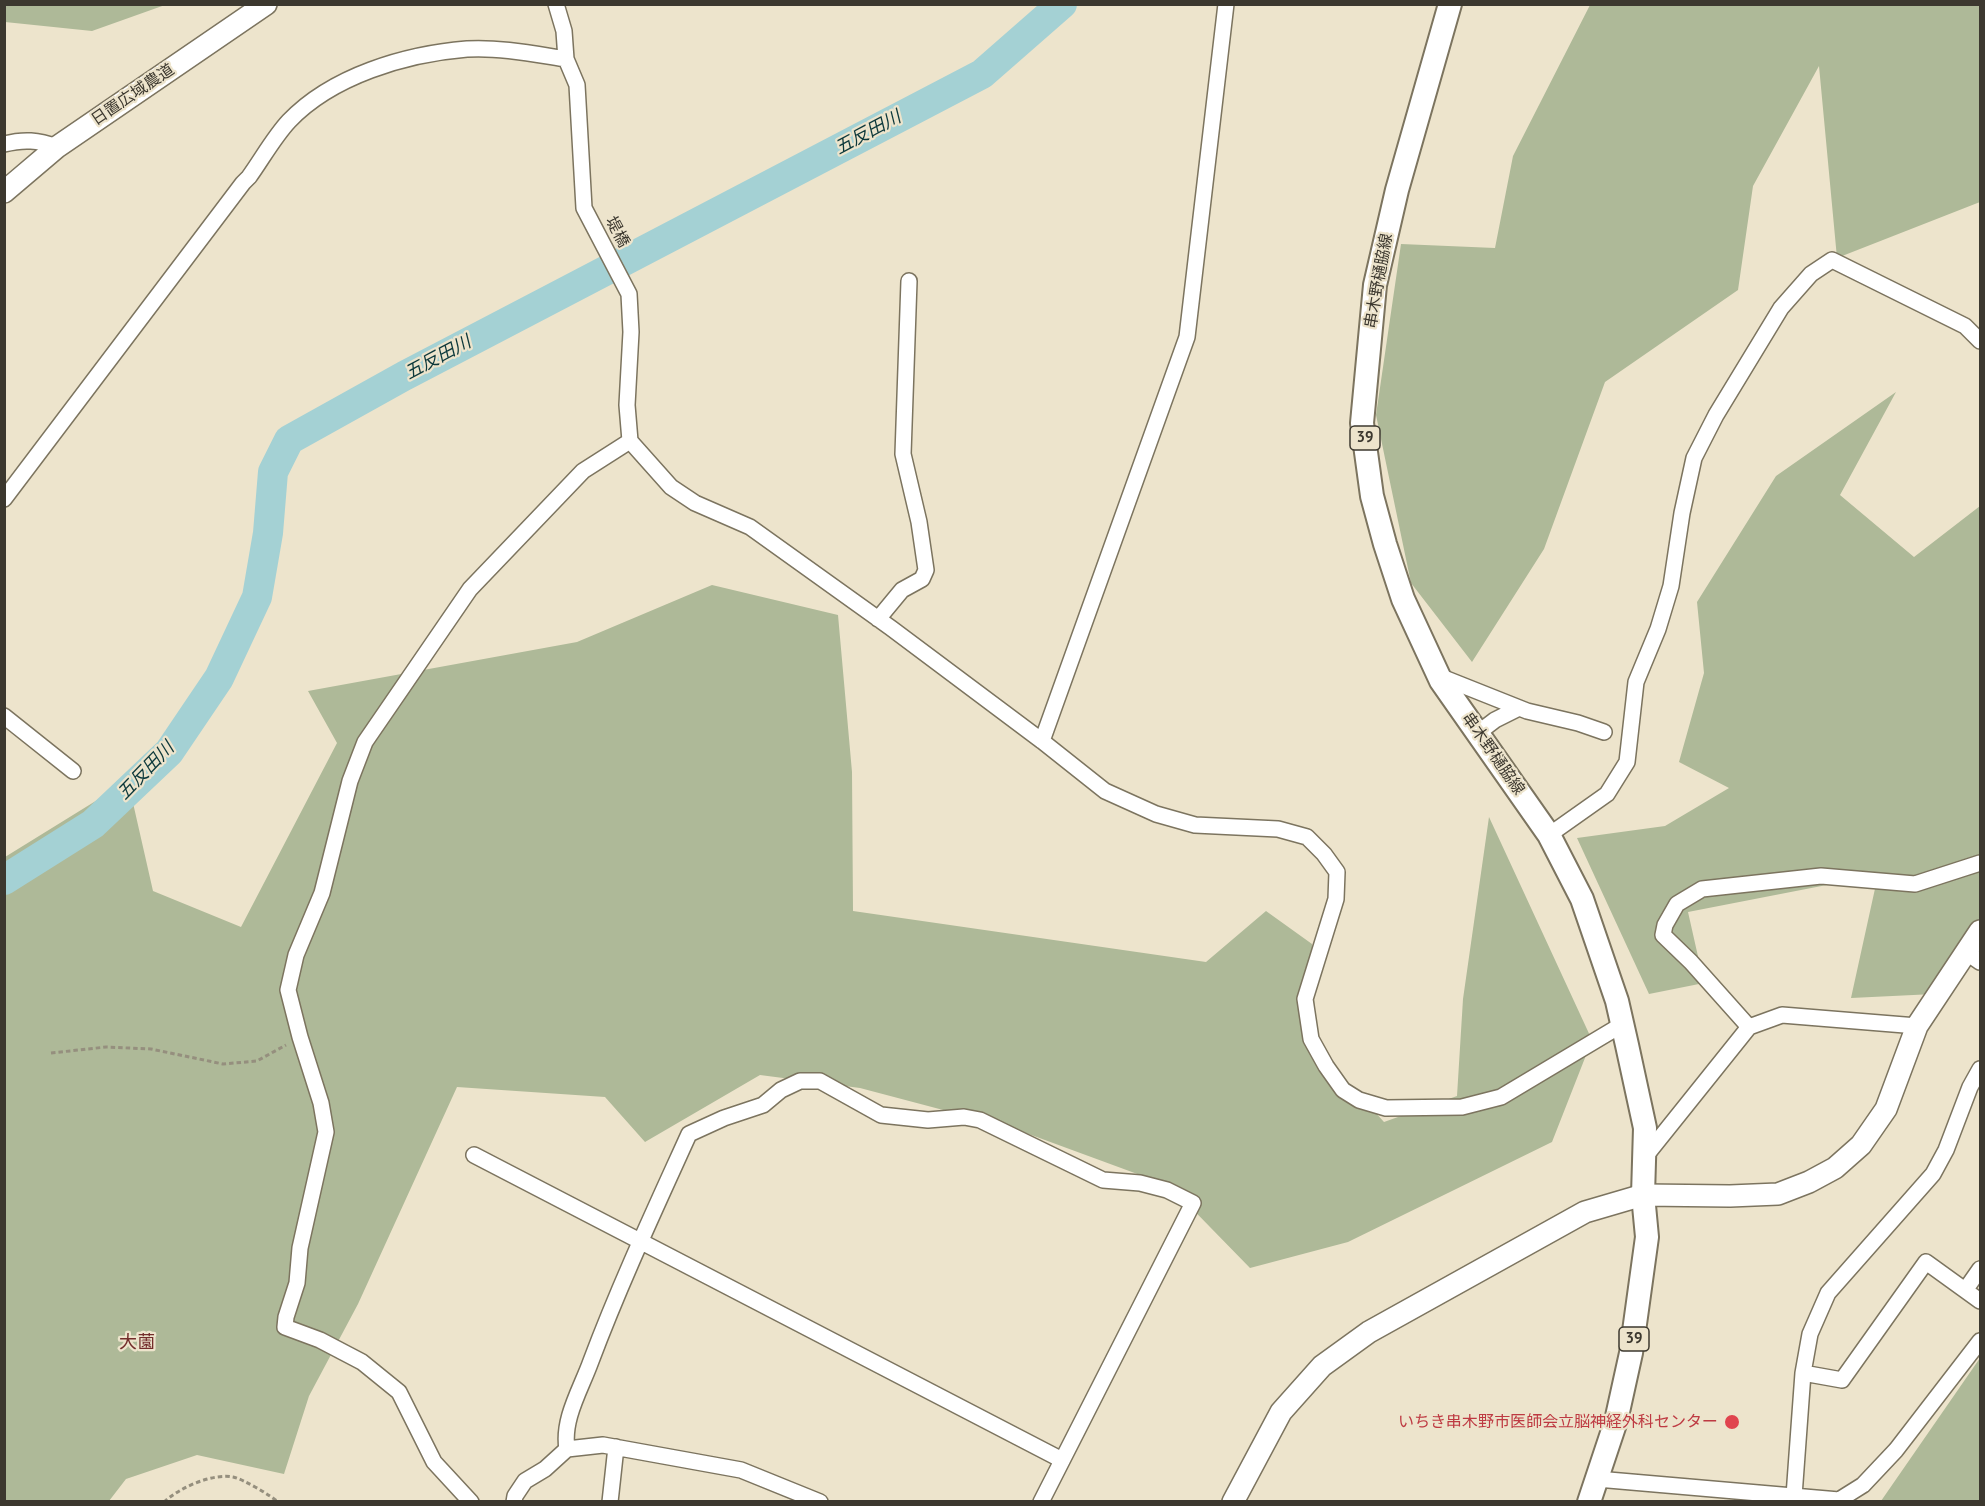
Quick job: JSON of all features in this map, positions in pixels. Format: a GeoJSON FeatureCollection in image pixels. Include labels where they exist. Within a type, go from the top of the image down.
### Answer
{"type":"FeatureCollection","features":[{"type":"Feature","properties":{"kind":"main road","name":"串木野樋脇線"},"geometry":{"type":"LineString","coordinates":[[1450,4],[1397,190],[1375,285],[1362,423],[1372,496],[1384,544],[1403,599],[1439,676],[1549,835],[1582,899],[1617,1000],[1645,1128],[1643,1195],[1647,1237],[1631,1353],[1616,1421],[1589,1502]]}},
{"type":"Feature","properties":{"kind":"street","name":"日置広域農道"},"geometry":{"type":"LineString","coordinates":[[4,192],[57,147],[266,4]]}},
{"type":"Feature","properties":{"kind":"street"},"geometry":{"type":"LineString","coordinates":[[4,499],[249,177],[287,123],[301,109],[337,85],[396,61],[468,49],[523,52],[566,58],[564,31],[556,4]]}},
{"type":"Feature","properties":{"kind":"street"},"geometry":{"type":"LineString","coordinates":[[1042,741],[1187,337],[1227,4]]}},
{"type":"Feature","properties":{"kind":"street","name":"堤橋"},"geometry":{"type":"LineString","coordinates":[[566,58],[576,85],[584,208],[629,294],[631,332],[627,405],[630,441]]}},
{"type":"Feature","properties":{"kind":"street"},"geometry":{"type":"LineString","coordinates":[[4,144],[20,140],[40,141],[57,147]]}},
{"type":"Feature","properties":{"kind":"street"},"geometry":{"type":"LineString","coordinates":[[1549,835],[1607,794],[1627,762],[1636,682],[1658,629],[1671,586],[1682,513],[1694,458],[1716,415],[1781,308],[1803,282],[1832,260],[1965,326],[1980,341]]}},
{"type":"Feature","properties":{"kind":"street"},"geometry":{"type":"LineString","coordinates":[[878,619],[902,590],[921,579],[926,570],[919,522],[903,454],[909,281]]}},
{"type":"Feature","properties":{"kind":"street"},"geometry":{"type":"LineString","coordinates":[[471,1502],[434,1462],[399,1392],[362,1362],[320,1340],[285,1327],[297,1283],[300,1248],[326,1132],[321,1103],[288,990],[296,955],[322,893],[350,781],[365,742],[470,589],[583,471],[630,441],[671,487],[695,503],[750,527],[878,619],[1105,790],[1156,814],[1195,825],[1278,829],[1307,837],[1324,854],[1337,872],[1336,899],[1305,999],[1311,1039],[1343,1090],[1359,1100],[1386,1108],[1462,1107],[1501,1097],[1623,1024]]}},
{"type":"Feature","properties":{"kind":"street"},"geometry":{"type":"LineString","coordinates":[[1439,676],[1519,708],[1605,732]]}},
{"type":"Feature","properties":{"kind":"street"},"geometry":{"type":"LineString","coordinates":[[1479,733],[1495,720],[1519,708]]}},
{"type":"Feature","properties":{"kind":"street"},"geometry":{"type":"LineString","coordinates":[[4,716],[73,771]]}},
{"type":"Feature","properties":{"kind":"street"},"geometry":{"type":"LineString","coordinates":[[1749,1027],[1691,962],[1663,935],[1665,925],[1677,904],[1702,889],[1821,876],[1915,884],[1980,863]]}},
{"type":"Feature","properties":{"kind":"street"},"geometry":{"type":"LineString","coordinates":[[1233,1502],[1281,1412],[1322,1366],[1369,1332],[1585,1212],[1643,1195],[1778,1194],[1809,1182],[1835,1168],[1861,1146],[1886,1109],[1917,1026],[1974,958],[1980,931]]}},
{"type":"Feature","properties":{"kind":"street"},"geometry":{"type":"LineString","coordinates":[[1644,1158],[1749,1027],[1782,1015],[1917,1026]]}},
{"type":"Feature","properties":{"kind":"street"},"geometry":{"type":"LineString","coordinates":[[1794,1496],[1803,1373],[1810,1334],[1828,1293],[1933,1174],[1975,1090],[1980,1069]]}},
{"type":"Feature","properties":{"kind":"street"},"geometry":{"type":"LineString","coordinates":[[567,1449],[565,1437],[574,1403],[607,1316],[689,1134],[724,1118],[763,1105],[781,1090],[800,1081],[820,1081],[881,1115],[928,1120],[964,1117],[980,1120],[1103,1180],[1140,1183],[1167,1190],[1193,1203],[1041,1502]]}},
{"type":"Feature","properties":{"kind":"street"},"geometry":{"type":"LineString","coordinates":[[474,1155],[1062,1460]]}},
{"type":"Feature","properties":{"kind":"street"},"geometry":{"type":"LineString","coordinates":[[1803,1373],[1842,1380],[1926,1262],[1980,1301]]}},
{"type":"Feature","properties":{"kind":"street"},"geometry":{"type":"LineString","coordinates":[[1966,1289],[1980,1269]]}},
{"type":"Feature","properties":{"kind":"street"},"geometry":{"type":"LineString","coordinates":[[1597,1479],[1839,1500],[1863,1485],[1896,1450],[1980,1341]]}},
{"type":"Feature","properties":{"kind":"street"},"geometry":{"type":"LineString","coordinates":[[514,1502],[515,1496],[525,1481],[545,1469],[567,1449],[603,1445],[741,1470],[820,1502]]}},
{"type":"Feature","properties":{"kind":"street"},"geometry":{"type":"LineString","coordinates":[[610,1502],[616,1447]]}},
{"type":"Feature","properties":{"kind":"path"},"geometry":{"type":"LineString","coordinates":[[51,1053],[106,1047],[151,1048],[224,1064],[257,1061],[300,1036]]}},
{"type":"Feature","properties":{"kind":"path"},"geometry":{"type":"LineString","coordinates":[[164,1502],[175,1492],[203,1479],[233,1477],[278,1502]]}},
{"type":"Feature","properties":{"kind":"green space"},"geometry":{"type":"Polygon","coordinates":[[[5,4],[165,5],[92,31],[5,22],[5,4]]]}},
{"type":"Feature","properties":{"kind":"green space"},"geometry":{"type":"Polygon","coordinates":[[[1590,5],[1980,5],[1980,202],[1837,258],[1819,66],[1753,186],[1738,290],[1605,382],[1544,549],[1472,662],[1411,583],[1376,415],[1401,244],[1495,248],[1513,156],[1590,5]]]}},
{"type":"Feature","properties":{"kind":"green space"},"geometry":{"type":"Polygon","coordinates":[[[1896,392],[1840,495],[1914,557],[1980,506],[1980,921],[1934,994],[1851,998],[1878,875],[1688,912],[1704,983],[1649,994],[1577,838],[1665,826],[1729,788],[1679,762],[1704,673],[1697,602],[1776,476],[1896,392]]]}},
{"type":"Feature","properties":{"kind":"green space"},"geometry":{"type":"Polygon","coordinates":[[[712,585],[838,615],[852,772],[853,911],[1206,962],[1266,911],[1312,944],[1316,1047],[1384,1122],[1457,1096],[1463,999],[1489,817],[1592,1040],[1552,1142],[1348,1242],[1250,1268],[1170,1186],[1015,1129],[860,1088],[760,1075],[645,1142],[605,1097],[457,1087],[358,1304],[309,1396],[284,1474],[197,1455],[126,1479],[109,1501],[5,1502],[5,857],[128,781],[153,891],[241,927],[337,743],[308,691],[577,642],[712,585]]]}},
{"type":"Feature","properties":{"kind":"green space"},"geometry":{"type":"Polygon","coordinates":[[[1980,1358],[1980,1501],[1881,1501],[1980,1358]]]}},
{"type":"Feature","properties":{"kind":"waterway","name":"五反田川"},"geometry":{"type":"LineString","coordinates":[[4,880],[93,824],[169,752],[219,678],[257,597],[268,533],[273,472],[289,440],[404,376],[982,74],[1062,4]]}},
{"type":"Feature","properties":{"kind":"place","name":"いちき串木野市医師会立脳神経外科センター"},"geometry":{"type":"Point","coordinates":[1732,1422]}},
{"type":"Feature","properties":{"kind":"district","name":"大薗"},"geometry":{"type":"Point","coordinates":[137,1343]}}]}
